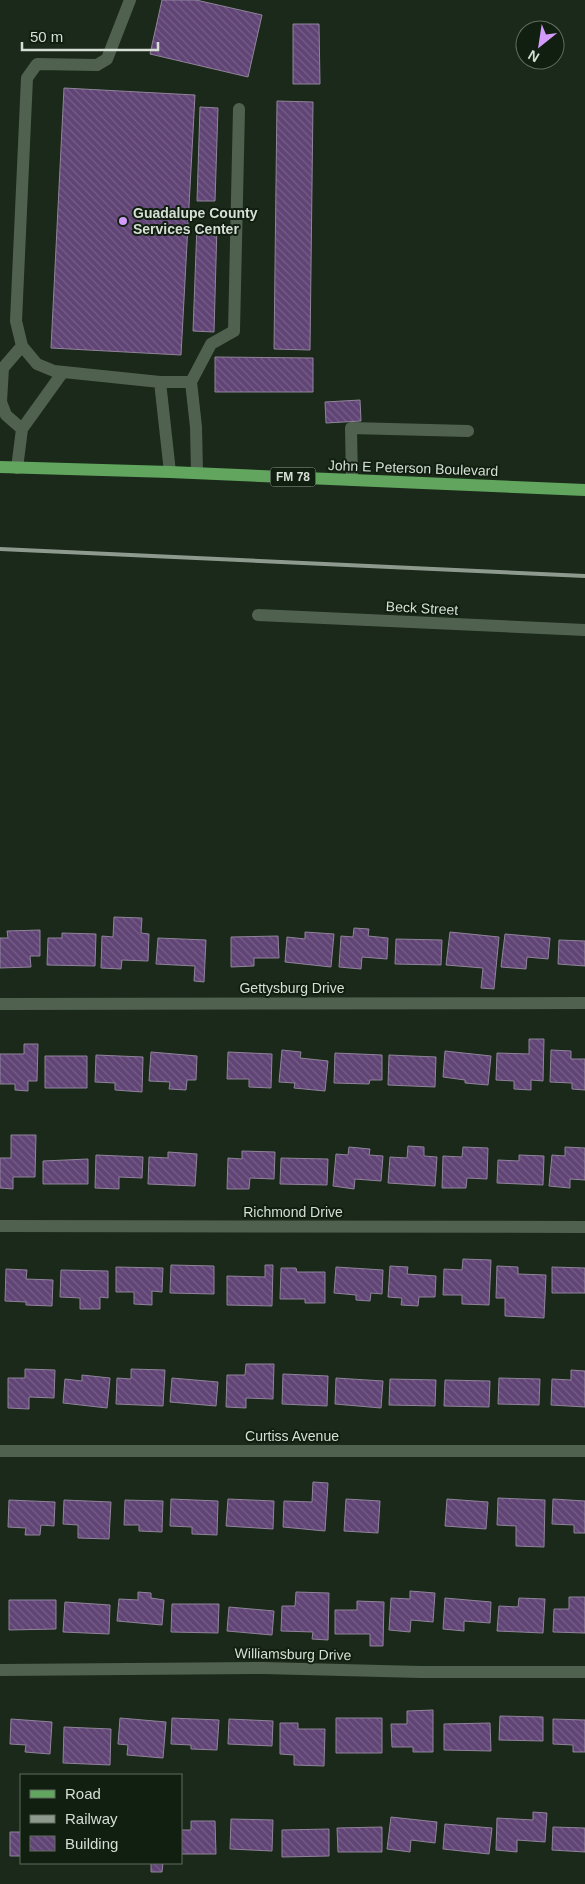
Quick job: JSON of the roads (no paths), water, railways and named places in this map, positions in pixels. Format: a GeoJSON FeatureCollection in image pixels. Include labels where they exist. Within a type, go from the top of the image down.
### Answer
{"type":"FeatureCollection","features":[{"type":"Feature","properties":{"kind":"main road","name":"John E Peterson Boulevard"},"geometry":{"type":"LineString","coordinates":[[0,467],[197,473],[585,490]]}},
{"type":"Feature","properties":{"kind":"street"},"geometry":{"type":"LineString","coordinates":[[130,0],[107,59],[97,65],[37,64],[27,78],[16,321],[22,346],[37,364],[54,371],[160,382],[191,382]]}},
{"type":"Feature","properties":{"kind":"street"},"geometry":{"type":"LineString","coordinates":[[197,473],[196,427],[191,382],[211,344],[234,331],[239,109]]}},
{"type":"Feature","properties":{"kind":"street"},"geometry":{"type":"LineString","coordinates":[[22,346],[3,368],[1,402],[6,415],[22,430]]}},
{"type":"Feature","properties":{"kind":"street"},"geometry":{"type":"LineString","coordinates":[[17,468],[22,430],[63,372]]}},
{"type":"Feature","properties":{"kind":"street"},"geometry":{"type":"LineString","coordinates":[[160,382],[170,472]]}},
{"type":"Feature","properties":{"kind":"street"},"geometry":{"type":"LineString","coordinates":[[352,480],[351,428],[468,431]]}},
{"type":"Feature","properties":{"kind":"street","name":"Beck Street"},"geometry":{"type":"LineString","coordinates":[[258,615],[585,630]]}},
{"type":"Feature","properties":{"kind":"street","name":"Gettysburg Drive"},"geometry":{"type":"LineString","coordinates":[[0,1004],[585,1003]]}},
{"type":"Feature","properties":{"kind":"street","name":"Richmond Drive"},"geometry":{"type":"LineString","coordinates":[[0,1226],[585,1227]]}},
{"type":"Feature","properties":{"kind":"street","name":"Curtiss Avenue"},"geometry":{"type":"LineString","coordinates":[[0,1451],[585,1451]]}},
{"type":"Feature","properties":{"kind":"street","name":"Williamsburg Drive"},"geometry":{"type":"LineString","coordinates":[[0,1670],[263,1668],[421,1672],[585,1672]]}},
{"type":"Feature","properties":{"kind":"railway"},"geometry":{"type":"LineString","coordinates":[[0,549],[585,576]]}},
{"type":"Feature","properties":{"kind":"place","name":"Guadalupe County Services Center"},"geometry":{"type":"Point","coordinates":[123,221]}}]}
